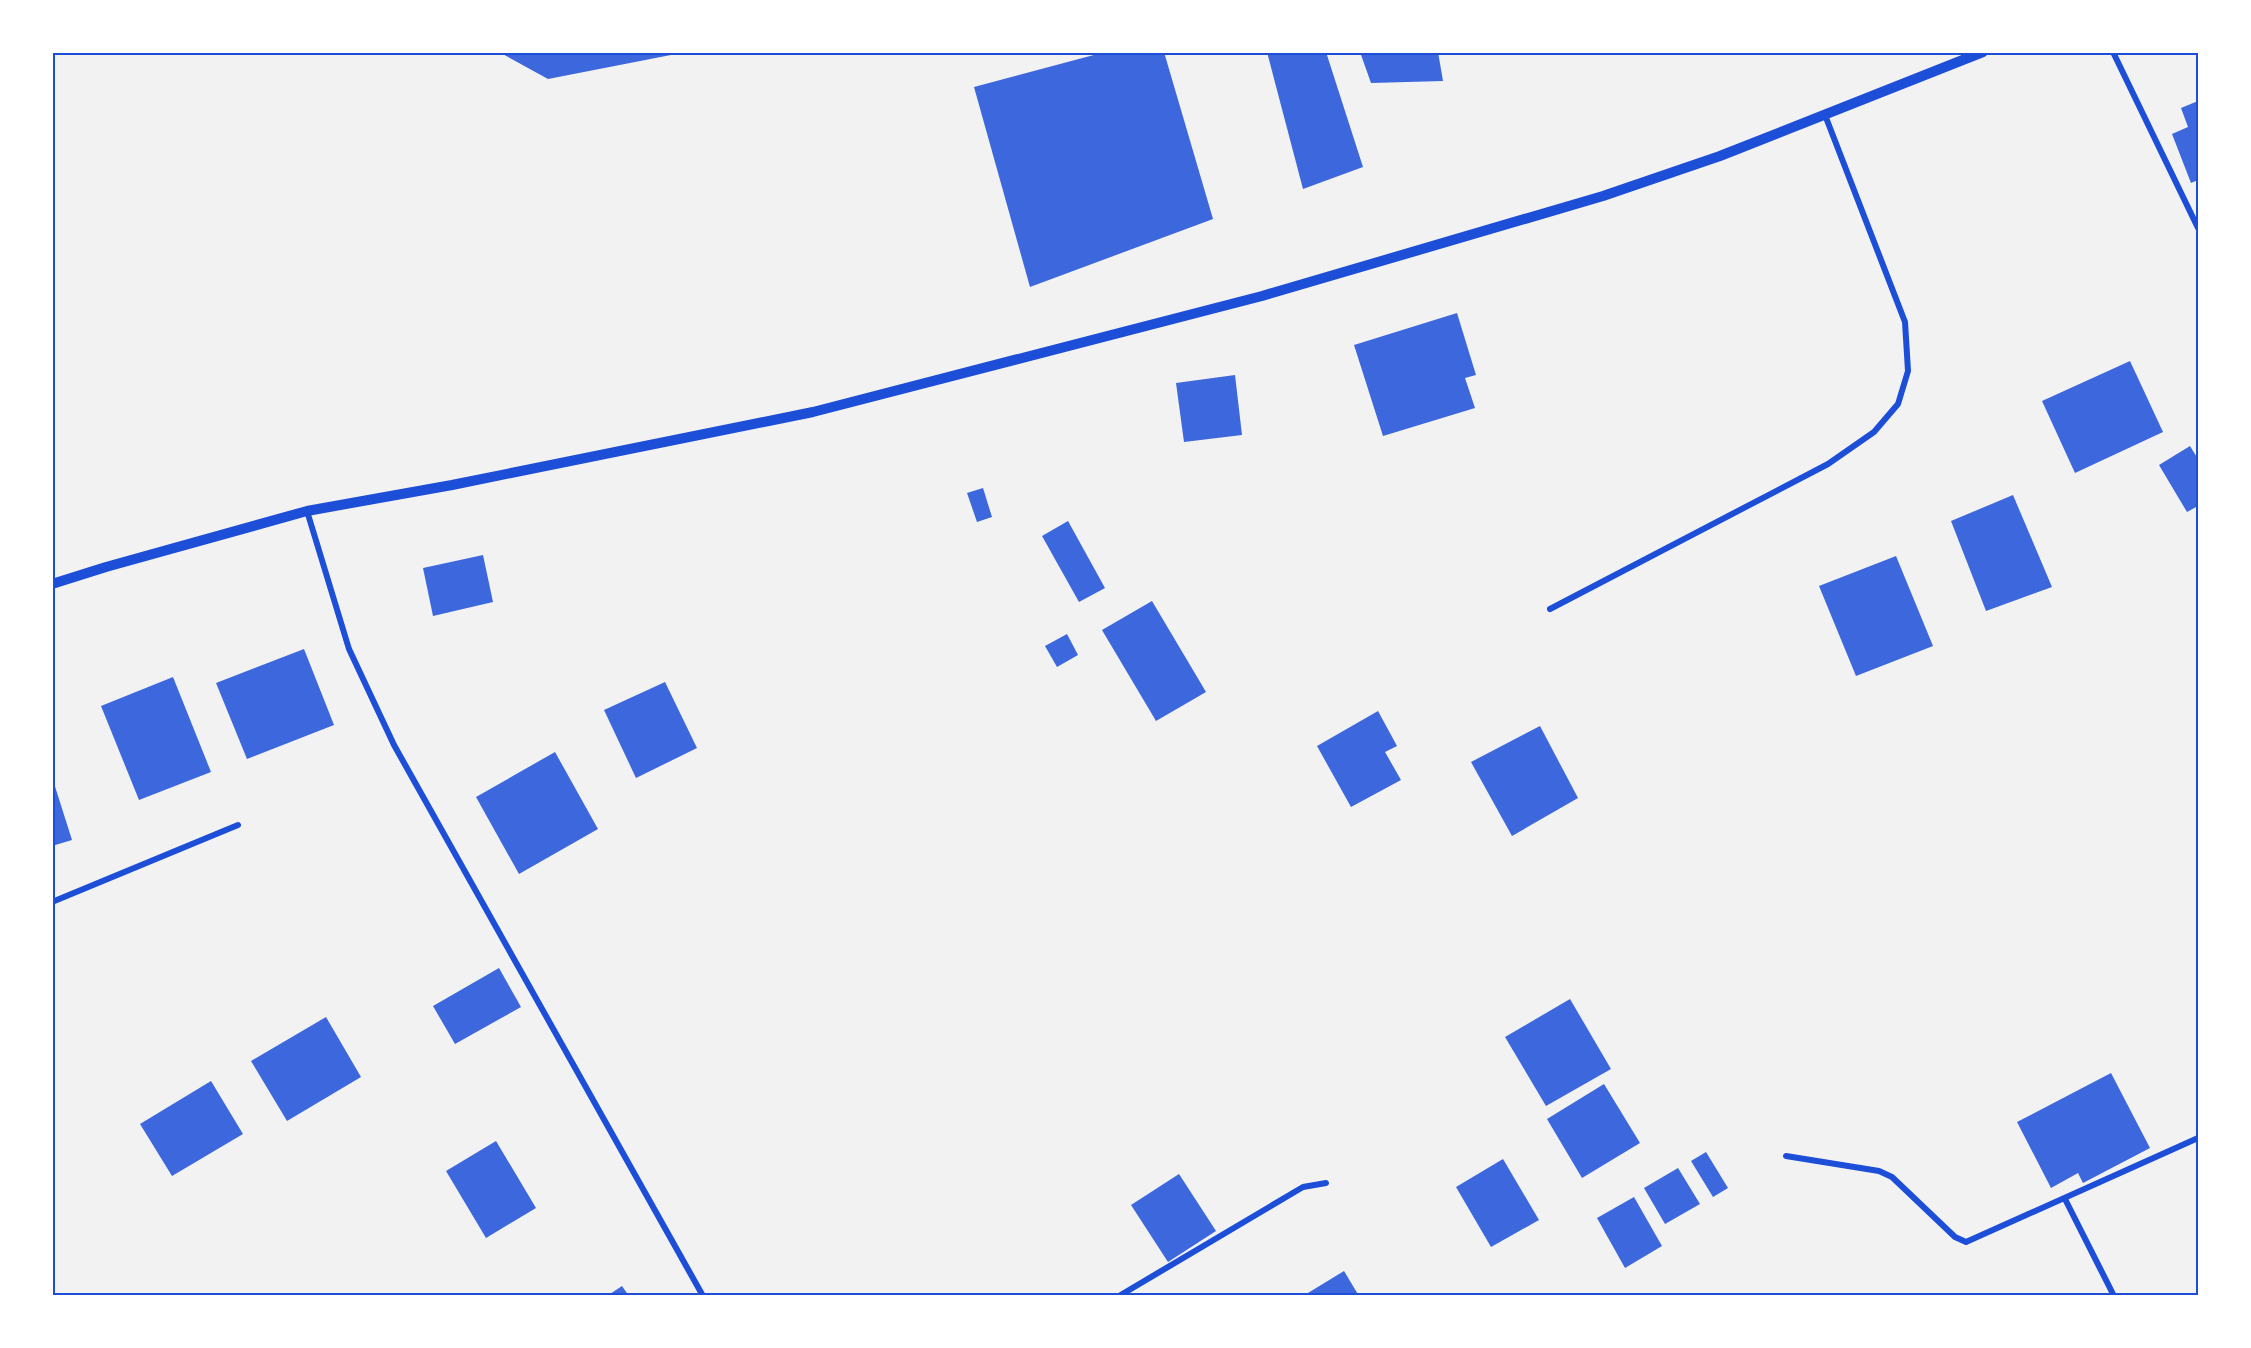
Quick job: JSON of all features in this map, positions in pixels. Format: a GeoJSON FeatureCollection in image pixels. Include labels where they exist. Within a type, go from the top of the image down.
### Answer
{"type":"FeatureCollection","features":[{"type":"Feature","properties":{"kind":"street"},"geometry":{"type":"LineString","coordinates":[[52,584],[308,511],[452,485],[813,412],[1262,296],[1603,196],[1720,156],[1983,52]]}},
{"type":"Feature","properties":{"kind":"street"},"geometry":{"type":"LineString","coordinates":[[2113,52],[2199,228]]}},
{"type":"Feature","properties":{"kind":"street"},"geometry":{"type":"LineString","coordinates":[[1550,609],[1828,464],[1874,432],[1898,404],[1908,371],[1905,322],[1825,115]]}},
{"type":"Feature","properties":{"kind":"street"},"geometry":{"type":"LineString","coordinates":[[308,511],[349,649],[394,746],[703,1296]]}},
{"type":"Feature","properties":{"kind":"street"},"geometry":{"type":"LineString","coordinates":[[52,902],[238,825]]}},
{"type":"Feature","properties":{"kind":"street"},"geometry":{"type":"LineString","coordinates":[[1786,1156],[1879,1171],[1892,1176],[1954,1237],[1966,1242],[2199,1138]]}},
{"type":"Feature","properties":{"kind":"street"},"geometry":{"type":"LineString","coordinates":[[1119,1296],[1303,1187],[1326,1182]]}},
{"type":"Feature","properties":{"kind":"street"},"geometry":{"type":"LineString","coordinates":[[2065,1199],[2114,1296]]}},
{"type":"Feature","properties":{"kind":"building"},"geometry":{"type":"Polygon","coordinates":[[[499,52],[675,52],[676,54],[548,79],[499,52]]]}},
{"type":"Feature","properties":{"kind":"building"},"geometry":{"type":"Polygon","coordinates":[[[1105,52],[1164,52],[1213,219],[1030,287],[974,87],[1105,52]]]}},
{"type":"Feature","properties":{"kind":"building"},"geometry":{"type":"Polygon","coordinates":[[[1267,52],[1326,52],[1363,167],[1303,189],[1267,52]]]}},
{"type":"Feature","properties":{"kind":"building"},"geometry":{"type":"Polygon","coordinates":[[[1360,52],[1438,52],[1443,81],[1371,83],[1360,52]]]}},
{"type":"Feature","properties":{"kind":"building"},"geometry":{"type":"Polygon","coordinates":[[[2198,101],[2198,180],[2191,183],[2172,134],[2188,127],[2181,108],[2198,101]]]}},
{"type":"Feature","properties":{"kind":"building"},"geometry":{"type":"Polygon","coordinates":[[[1457,313],[1476,375],[1465,378],[1475,408],[1383,436],[1354,345],[1457,313]]]}},
{"type":"Feature","properties":{"kind":"building"},"geometry":{"type":"Polygon","coordinates":[[[2130,361],[2163,432],[2075,473],[2042,401],[2130,361]]]}},
{"type":"Feature","properties":{"kind":"building"},"geometry":{"type":"Polygon","coordinates":[[[1235,375],[1242,435],[1184,442],[1176,383],[1235,375]]]}},
{"type":"Feature","properties":{"kind":"building"},"geometry":{"type":"Polygon","coordinates":[[[2190,446],[2198,459],[2198,506],[2187,512],[2159,465],[2190,446]]]}},
{"type":"Feature","properties":{"kind":"building"},"geometry":{"type":"Polygon","coordinates":[[[983,488],[992,517],[977,522],[967,493],[983,488]]]}},
{"type":"Feature","properties":{"kind":"building"},"geometry":{"type":"Polygon","coordinates":[[[2013,495],[2052,587],[1986,611],[1951,521],[2013,495]]]}},
{"type":"Feature","properties":{"kind":"building"},"geometry":{"type":"Polygon","coordinates":[[[1068,521],[1105,588],[1079,602],[1042,536],[1068,521]]]}},
{"type":"Feature","properties":{"kind":"building"},"geometry":{"type":"Polygon","coordinates":[[[483,555],[493,602],[433,616],[423,568],[483,555]]]}},
{"type":"Feature","properties":{"kind":"building"},"geometry":{"type":"Polygon","coordinates":[[[1896,556],[1933,646],[1856,676],[1819,586],[1896,556]]]}},
{"type":"Feature","properties":{"kind":"building"},"geometry":{"type":"Polygon","coordinates":[[[1152,601],[1206,692],[1156,721],[1102,630],[1152,601]]]}},
{"type":"Feature","properties":{"kind":"building"},"geometry":{"type":"Polygon","coordinates":[[[1067,634],[1078,655],[1057,667],[1045,646],[1067,634]]]}},
{"type":"Feature","properties":{"kind":"building"},"geometry":{"type":"Polygon","coordinates":[[[304,649],[334,725],[247,759],[216,683],[304,649]]]}},
{"type":"Feature","properties":{"kind":"building"},"geometry":{"type":"Polygon","coordinates":[[[173,677],[211,772],[139,800],[101,706],[173,677]]]}},
{"type":"Feature","properties":{"kind":"building"},"geometry":{"type":"Polygon","coordinates":[[[665,682],[697,748],[636,778],[604,710],[665,682]]]}},
{"type":"Feature","properties":{"kind":"building"},"geometry":{"type":"Polygon","coordinates":[[[1378,711],[1397,746],[1385,752],[1401,780],[1351,807],[1317,746],[1378,711]]]}},
{"type":"Feature","properties":{"kind":"building"},"geometry":{"type":"Polygon","coordinates":[[[1540,726],[1578,798],[1512,836],[1471,762],[1540,726]]]}},
{"type":"Feature","properties":{"kind":"building"},"geometry":{"type":"Polygon","coordinates":[[[555,752],[598,829],[519,874],[476,797],[555,752]]]}},
{"type":"Feature","properties":{"kind":"building"},"geometry":{"type":"Polygon","coordinates":[[[52,777],[72,840],[52,846],[52,777]]]}},
{"type":"Feature","properties":{"kind":"building"},"geometry":{"type":"Polygon","coordinates":[[[499,968],[521,1007],[455,1044],[433,1006],[499,968]]]}},
{"type":"Feature","properties":{"kind":"building"},"geometry":{"type":"Polygon","coordinates":[[[1570,999],[1611,1069],[1546,1106],[1505,1037],[1570,999]]]}},
{"type":"Feature","properties":{"kind":"building"},"geometry":{"type":"Polygon","coordinates":[[[326,1017],[361,1077],[287,1121],[251,1061],[326,1017]]]}},
{"type":"Feature","properties":{"kind":"building"},"geometry":{"type":"Polygon","coordinates":[[[2111,1073],[2150,1148],[2083,1183],[2078,1173],[2051,1188],[2017,1122],[2111,1073]]]}},
{"type":"Feature","properties":{"kind":"building"},"geometry":{"type":"Polygon","coordinates":[[[211,1081],[243,1134],[172,1176],[140,1124],[211,1081]]]}},
{"type":"Feature","properties":{"kind":"building"},"geometry":{"type":"Polygon","coordinates":[[[1604,1084],[1640,1143],[1582,1178],[1547,1119],[1604,1084]]]}},
{"type":"Feature","properties":{"kind":"building"},"geometry":{"type":"Polygon","coordinates":[[[496,1141],[536,1208],[486,1238],[446,1171],[496,1141]]]}},
{"type":"Feature","properties":{"kind":"building"},"geometry":{"type":"Polygon","coordinates":[[[1706,1152],[1728,1188],[1713,1197],[1691,1161],[1706,1152]]]}},
{"type":"Feature","properties":{"kind":"building"},"geometry":{"type":"Polygon","coordinates":[[[1503,1159],[1539,1220],[1491,1247],[1456,1187],[1503,1159]]]}},
{"type":"Feature","properties":{"kind":"building"},"geometry":{"type":"Polygon","coordinates":[[[1678,1168],[1700,1204],[1665,1224],[1644,1188],[1678,1168]]]}},
{"type":"Feature","properties":{"kind":"building"},"geometry":{"type":"Polygon","coordinates":[[[1179,1174],[1216,1231],[1168,1262],[1131,1205],[1179,1174]]]}},
{"type":"Feature","properties":{"kind":"building"},"geometry":{"type":"Polygon","coordinates":[[[1634,1197],[1662,1246],[1625,1268],[1597,1218],[1634,1197]]]}},
{"type":"Feature","properties":{"kind":"building"},"geometry":{"type":"Polygon","coordinates":[[[1344,1271],[1359,1296],[1303,1296],[1344,1271]]]}},
{"type":"Feature","properties":{"kind":"building"},"geometry":{"type":"Polygon","coordinates":[[[622,1286],[629,1296],[607,1296],[622,1286]]]}}]}
